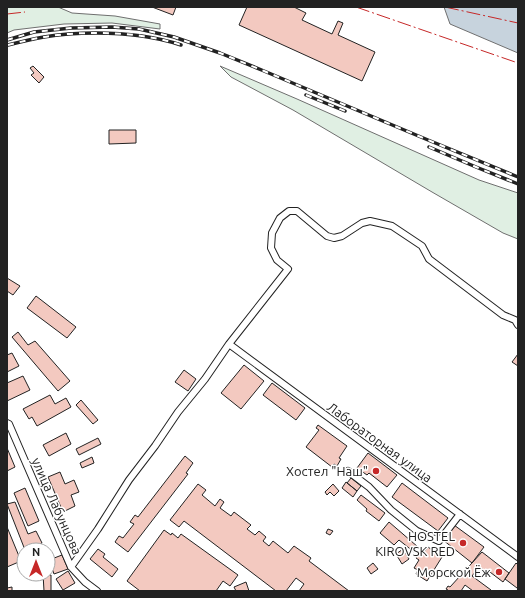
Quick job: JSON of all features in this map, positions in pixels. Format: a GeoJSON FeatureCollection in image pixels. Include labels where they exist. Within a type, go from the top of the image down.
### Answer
{"type":"FeatureCollection","features":[{"type":"Feature","properties":{"kind":"street"},"geometry":{"type":"LineString","coordinates":[[71,567],[98,529],[129,480],[155,446],[178,412],[205,379],[229,344],[288,269],[277,260],[271,248],[272,233],[280,218],[289,211],[297,211],[327,236],[334,238],[342,236],[362,223],[370,221],[392,226],[422,246],[429,259],[503,315],[514,320],[518,325]]}},
{"type":"Feature","properties":{"kind":"street","name":"Лабораторная улица"},"geometry":{"type":"LineString","coordinates":[[229,344],[518,557]]}},
{"type":"Feature","properties":{"kind":"street","name":"улица Лабунцова"},"geometry":{"type":"LineString","coordinates":[[7,423],[9,424],[71,567],[97,591]]}},
{"type":"Feature","properties":{"kind":"street"},"geometry":{"type":"LineString","coordinates":[[348,471],[369,487],[391,510],[417,531],[439,541],[460,514]]}},
{"type":"Feature","properties":{"kind":"green space"},"geometry":{"type":"Polygon","coordinates":[[[7,7],[58,7],[72,13],[115,16],[160,24],[160,29],[112,23],[64,24],[14,30],[7,33],[7,7]]]}},
{"type":"Feature","properties":{"kind":"green space"},"geometry":{"type":"Polygon","coordinates":[[[220,66],[479,180],[518,193],[518,239],[503,233],[293,110],[231,77],[220,66]]]}},
{"type":"Feature","properties":{"kind":"shaded area"},"geometry":{"type":"Polygon","coordinates":[[[444,7],[518,7],[518,53],[450,24],[444,7]]]}},
{"type":"Feature","properties":{"kind":"building"},"geometry":{"type":"Polygon","coordinates":[[[152,7],[176,7],[173,15],[152,7]]]}},
{"type":"Feature","properties":{"kind":"building"},"geometry":{"type":"Polygon","coordinates":[[[247,7],[294,7],[306,13],[302,20],[332,34],[338,21],[343,23],[338,35],[375,52],[362,81],[239,25],[247,7]]]}},
{"type":"Feature","properties":{"kind":"building"},"geometry":{"type":"Polygon","coordinates":[[[33,66],[44,77],[39,83],[31,75],[34,73],[30,68],[33,66]]]}},
{"type":"Feature","properties":{"kind":"building"},"geometry":{"type":"Polygon","coordinates":[[[109,130],[136,130],[136,143],[109,144],[109,130]]]}},
{"type":"Feature","properties":{"kind":"building"},"geometry":{"type":"Polygon","coordinates":[[[7,278],[20,286],[13,295],[7,291],[7,278]]]}},
{"type":"Feature","properties":{"kind":"building"},"geometry":{"type":"Polygon","coordinates":[[[36,296],[76,327],[67,338],[27,308],[36,296]]]}},
{"type":"Feature","properties":{"kind":"building"},"geometry":{"type":"Polygon","coordinates":[[[18,332],[28,345],[35,341],[70,381],[58,391],[12,337],[18,332]]]}},
{"type":"Feature","properties":{"kind":"building"},"geometry":{"type":"Polygon","coordinates":[[[12,353],[19,366],[7,372],[7,355],[12,353]]]}},
{"type":"Feature","properties":{"kind":"building"},"geometry":{"type":"Polygon","coordinates":[[[518,354],[518,366],[512,362],[518,354]]]}},
{"type":"Feature","properties":{"kind":"building"},"geometry":{"type":"Polygon","coordinates":[[[244,365],[264,381],[241,409],[221,393],[244,365]]]}},
{"type":"Feature","properties":{"kind":"building"},"geometry":{"type":"Polygon","coordinates":[[[184,370],[196,379],[188,391],[175,382],[184,370]]]}},
{"type":"Feature","properties":{"kind":"building"},"geometry":{"type":"Polygon","coordinates":[[[23,376],[30,390],[7,401],[7,383],[23,376]]]}},
{"type":"Feature","properties":{"kind":"building"},"geometry":{"type":"Polygon","coordinates":[[[272,383],[305,408],[296,420],[263,395],[272,383]]]}},
{"type":"Feature","properties":{"kind":"building"},"geometry":{"type":"Polygon","coordinates":[[[50,395],[55,404],[66,398],[71,407],[37,426],[32,417],[29,419],[23,409],[50,395]]]}},
{"type":"Feature","properties":{"kind":"building"},"geometry":{"type":"Polygon","coordinates":[[[81,400],[98,420],[93,424],[76,405],[81,400]]]}},
{"type":"Feature","properties":{"kind":"building"},"geometry":{"type":"Polygon","coordinates":[[[318,425],[347,446],[339,458],[341,459],[337,466],[334,464],[332,467],[306,447],[319,430],[316,428],[318,425]]]}},
{"type":"Feature","properties":{"kind":"building"},"geometry":{"type":"Polygon","coordinates":[[[66,433],[71,444],[49,456],[43,445],[66,433]]]}},
{"type":"Feature","properties":{"kind":"building"},"geometry":{"type":"Polygon","coordinates":[[[98,438],[101,444],[79,455],[76,449],[98,438]]]}},
{"type":"Feature","properties":{"kind":"building"},"geometry":{"type":"Polygon","coordinates":[[[7,448],[15,467],[7,471],[7,448]]]}},
{"type":"Feature","properties":{"kind":"building","name":"Хостел \"Наш\""},"geometry":{"type":"Polygon","coordinates":[[[368,453],[397,475],[387,487],[369,473],[367,475],[357,468],[368,453]]]}},
{"type":"Feature","properties":{"kind":"building"},"geometry":{"type":"Polygon","coordinates":[[[185,456],[193,463],[186,473],[188,474],[128,552],[115,542],[119,536],[123,538],[134,524],[130,522],[135,515],[138,517],[185,456]]]}},
{"type":"Feature","properties":{"kind":"building"},"geometry":{"type":"Polygon","coordinates":[[[92,457],[94,463],[82,468],[80,463],[92,457]]]}},
{"type":"Feature","properties":{"kind":"building"},"geometry":{"type":"Polygon","coordinates":[[[60,472],[65,484],[74,480],[79,492],[71,495],[75,506],[63,512],[48,477],[60,472]]]}},
{"type":"Feature","properties":{"kind":"building"},"geometry":{"type":"Polygon","coordinates":[[[351,478],[361,486],[357,491],[347,483],[351,478]]]}},
{"type":"Feature","properties":{"kind":"building"},"geometry":{"type":"Polygon","coordinates":[[[346,482],[357,491],[353,497],[342,488],[346,482]]]}},
{"type":"Feature","properties":{"kind":"building"},"geometry":{"type":"Polygon","coordinates":[[[402,483],[448,518],[438,531],[392,497],[402,483]]]}},
{"type":"Feature","properties":{"kind":"building"},"geometry":{"type":"Polygon","coordinates":[[[198,484],[206,490],[202,495],[215,506],[220,499],[224,502],[220,508],[231,516],[234,512],[251,525],[247,529],[255,535],[259,531],[266,537],[263,541],[269,546],[273,541],[288,553],[294,546],[311,558],[309,561],[349,591],[299,591],[304,584],[296,578],[286,591],[276,591],[184,521],[179,527],[170,520],[198,484]]]}},
{"type":"Feature","properties":{"kind":"building"},"geometry":{"type":"Polygon","coordinates":[[[333,484],[339,491],[334,496],[330,492],[327,495],[325,492],[333,484]]]}},
{"type":"Feature","properties":{"kind":"building"},"geometry":{"type":"Polygon","coordinates":[[[25,488],[39,521],[28,526],[14,493],[25,488]]]}},
{"type":"Feature","properties":{"kind":"building"},"geometry":{"type":"Polygon","coordinates":[[[361,495],[385,513],[379,521],[366,511],[367,509],[357,500],[361,495]]]}},
{"type":"Feature","properties":{"kind":"building"},"geometry":{"type":"Polygon","coordinates":[[[15,502],[28,534],[36,531],[42,542],[22,542],[7,504],[15,502]]]}},
{"type":"Feature","properties":{"kind":"building"},"geometry":{"type":"Polygon","coordinates":[[[389,522],[418,547],[414,552],[399,540],[394,545],[380,533],[389,522]]]}},
{"type":"Feature","properties":{"kind":"building","name":"HOSTEL KIROVSK RED"},"geometry":{"type":"Polygon","coordinates":[[[454,525],[484,547],[472,563],[443,540],[454,525]]]}},
{"type":"Feature","properties":{"kind":"building"},"geometry":{"type":"Polygon","coordinates":[[[7,527],[16,549],[16,563],[7,567],[7,527]]]}},
{"type":"Feature","properties":{"kind":"building"},"geometry":{"type":"Polygon","coordinates":[[[328,529],[333,531],[330,535],[326,533],[328,529]]]}},
{"type":"Feature","properties":{"kind":"building"},"geometry":{"type":"Polygon","coordinates":[[[164,530],[171,535],[172,533],[178,538],[181,534],[238,575],[230,586],[223,581],[216,591],[140,591],[127,581],[164,530]]]}},
{"type":"Feature","properties":{"kind":"building"},"geometry":{"type":"Polygon","coordinates":[[[428,547],[442,557],[427,581],[416,574],[418,570],[414,568],[419,560],[416,558],[422,549],[425,551],[428,547]]]}},
{"type":"Feature","properties":{"kind":"building"},"geometry":{"type":"Polygon","coordinates":[[[98,549],[105,554],[103,557],[118,569],[112,577],[90,559],[98,549]]]}},
{"type":"Feature","properties":{"kind":"building"},"geometry":{"type":"Polygon","coordinates":[[[403,549],[409,559],[402,564],[396,554],[403,549]]]}},
{"type":"Feature","properties":{"kind":"building","name":"Морской Ёж"},"geometry":{"type":"Polygon","coordinates":[[[482,552],[509,573],[503,582],[486,569],[485,571],[479,567],[472,576],[491,591],[473,591],[465,585],[461,591],[447,591],[448,590],[446,589],[448,586],[450,587],[482,552]]]}},
{"type":"Feature","properties":{"kind":"building"},"geometry":{"type":"Polygon","coordinates":[[[62,555],[68,569],[56,573],[56,557],[62,555]]]}},
{"type":"Feature","properties":{"kind":"building"},"geometry":{"type":"Polygon","coordinates":[[[373,563],[378,569],[371,574],[367,568],[373,563]]]}},
{"type":"Feature","properties":{"kind":"building"},"geometry":{"type":"Polygon","coordinates":[[[516,563],[518,565],[517,588],[505,579],[516,563]]]}},
{"type":"Feature","properties":{"kind":"building"},"geometry":{"type":"Polygon","coordinates":[[[68,571],[75,583],[63,590],[56,579],[68,571]]]}},
{"type":"Feature","properties":{"kind":"building"},"geometry":{"type":"Polygon","coordinates":[[[43,582],[51,582],[51,591],[44,591],[43,582]]]}},
{"type":"Feature","properties":{"kind":"building"},"geometry":{"type":"Polygon","coordinates":[[[246,582],[249,591],[236,591],[234,587],[246,582]]]}},
{"type":"Feature","properties":{"kind":"building"},"geometry":{"type":"Polygon","coordinates":[[[12,587],[12,591],[7,591],[7,588],[12,587]]]}},
{"type":"Feature","properties":{"kind":"railway"},"geometry":{"type":"LineString","coordinates":[[7,40],[34,32],[71,28],[112,27],[139,29],[174,37],[220,53],[518,177]]}},
{"type":"Feature","properties":{"kind":"railway"},"geometry":{"type":"LineString","coordinates":[[8,45],[50,36],[96,33],[139,36],[160,39],[181,45]]}},
{"type":"Feature","properties":{"kind":"railway"},"geometry":{"type":"LineString","coordinates":[[306,95],[345,111]]}},
{"type":"Feature","properties":{"kind":"railway"},"geometry":{"type":"LineString","coordinates":[[429,147],[518,184]]}},
{"type":"Feature","properties":{"kind":"power"},"geometry":{"type":"LineString","coordinates":[[356,7],[518,63]]}},
{"type":"Feature","properties":{"kind":"power"},"geometry":{"type":"LineString","coordinates":[[445,7],[518,23]]}},
{"type":"Feature","properties":{"kind":"power"},"geometry":{"type":"LineString","coordinates":[[7,14],[25,12]]}},
{"type":"Feature","properties":{"kind":"place","name":"Хостел \"Наш\""},"geometry":{"type":"Point","coordinates":[376,471]}},
{"type":"Feature","properties":{"kind":"place","name":"HOSTEL KIROVSK RED"},"geometry":{"type":"Point","coordinates":[463,543]}},
{"type":"Feature","properties":{"kind":"place","name":"Морской Ёж"},"geometry":{"type":"Point","coordinates":[499,572]}}]}
